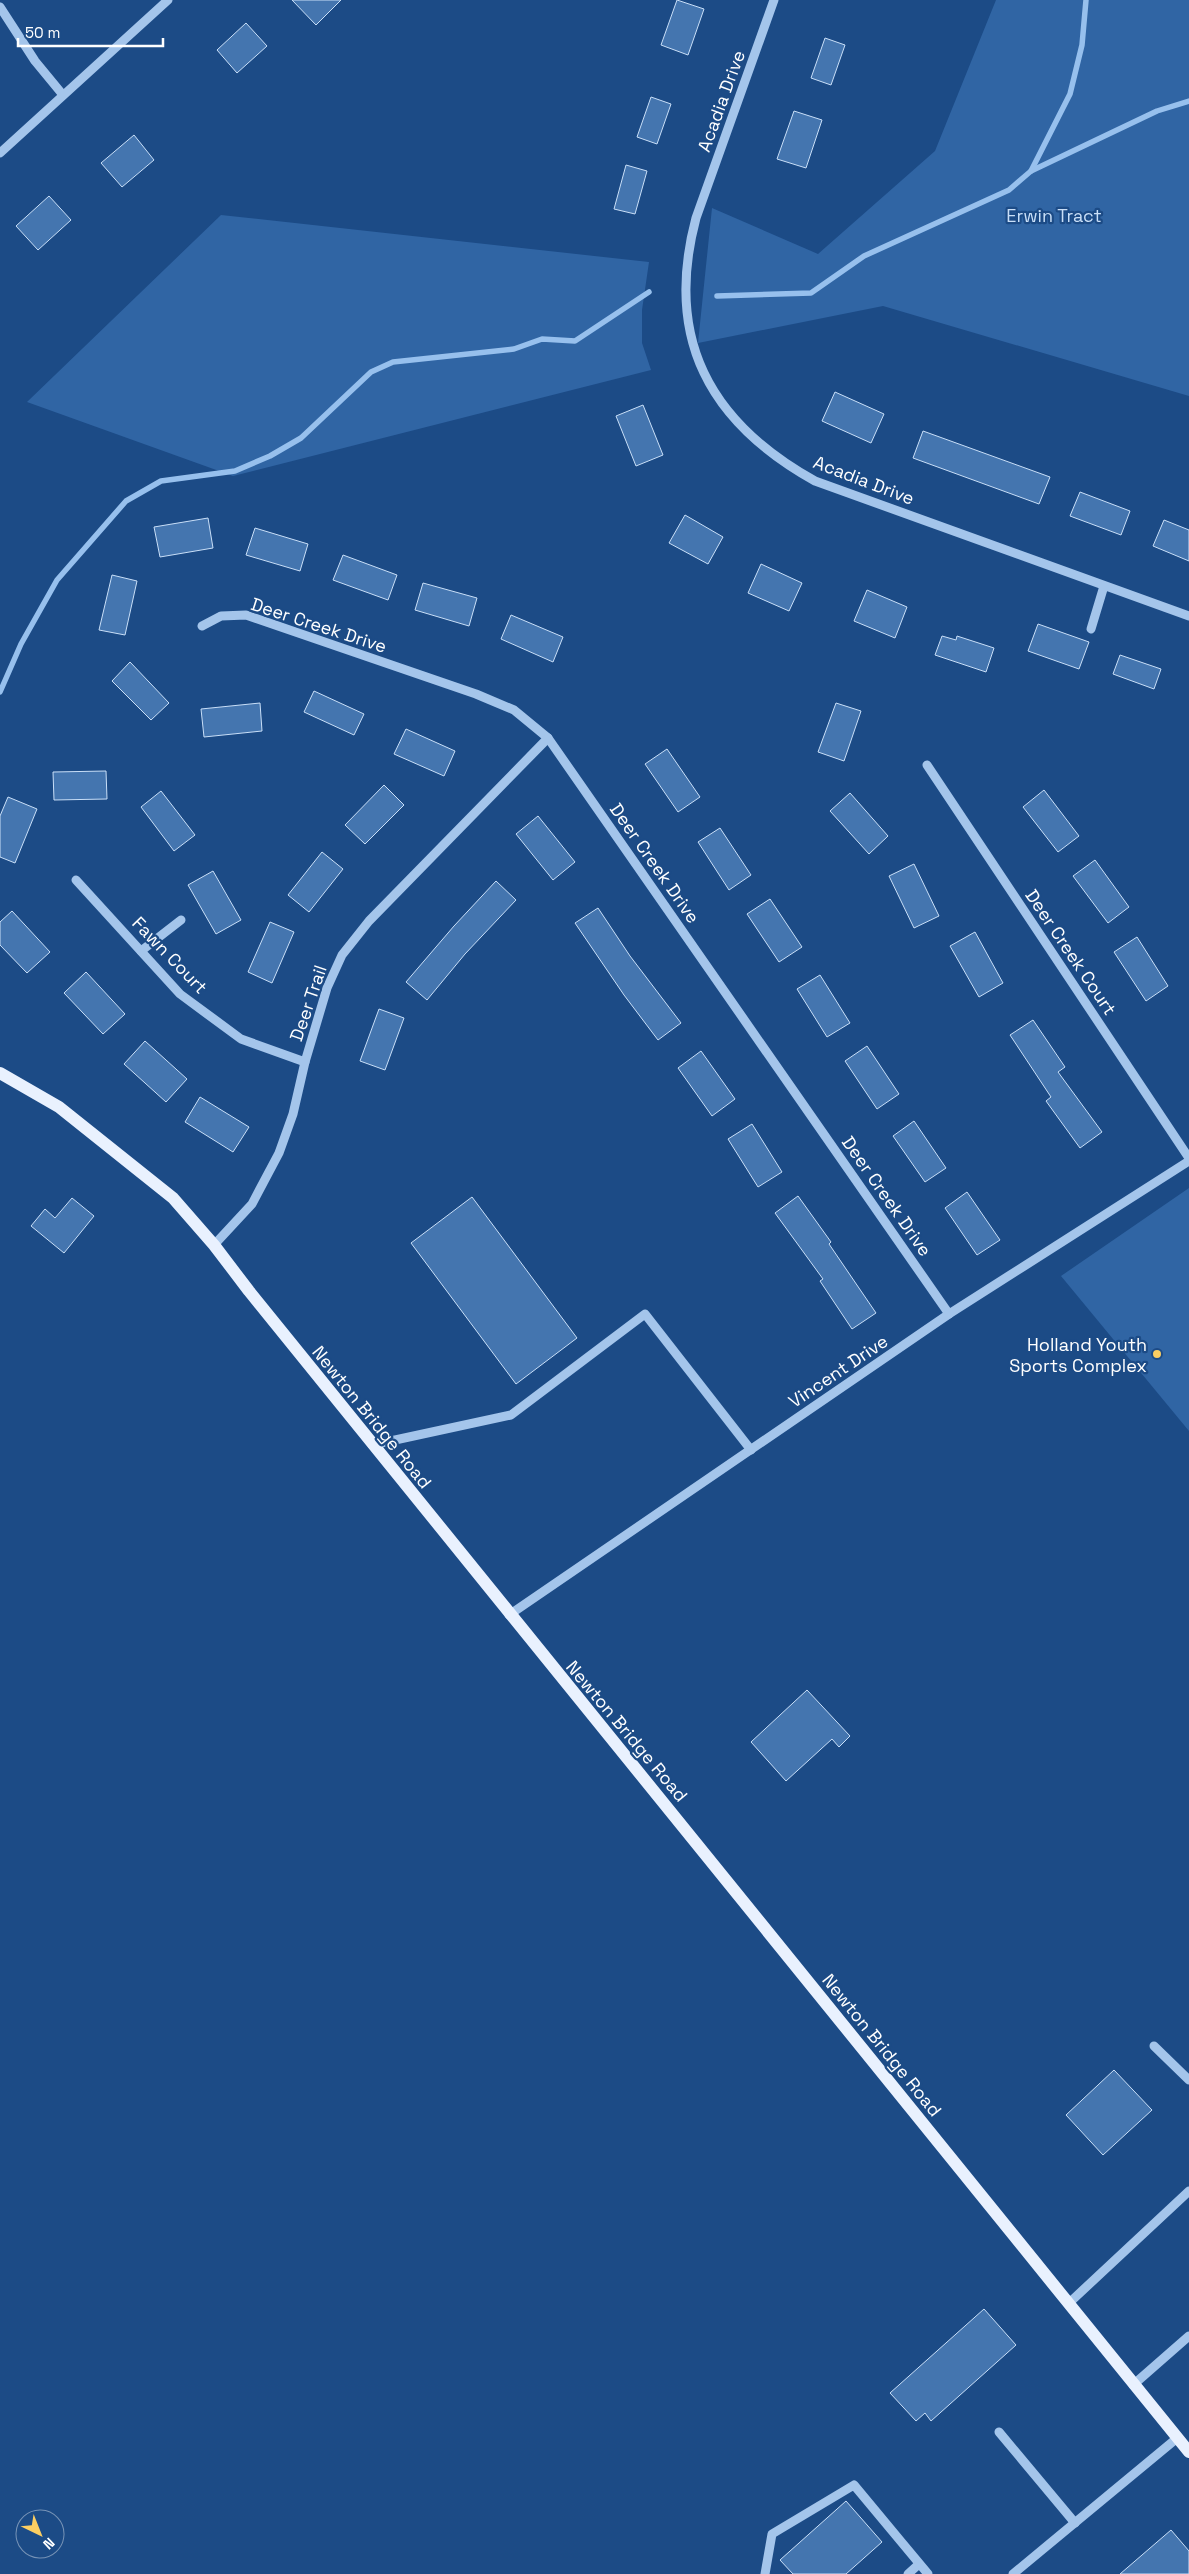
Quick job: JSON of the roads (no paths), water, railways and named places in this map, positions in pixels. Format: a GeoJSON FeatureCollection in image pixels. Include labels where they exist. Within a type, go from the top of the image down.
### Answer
{"type":"FeatureCollection","features":[{"type":"Feature","properties":{"kind":"main road","name":"Newton Bridge Road"},"geometry":{"type":"LineString","coordinates":[[0,1073],[59,1107],[126,1158],[173,1198],[214,1245],[509,1615],[710,1859],[1176,2439],[1189,2452]]}},
{"type":"Feature","properties":{"kind":"street"},"geometry":{"type":"LineString","coordinates":[[0,153],[168,0]]}},
{"type":"Feature","properties":{"kind":"street","name":"Acadia Drive"},"geometry":{"type":"LineString","coordinates":[[774,0],[696,218],[687,252],[684,283],[691,336],[699,361],[713,390],[727,410],[767,451],[815,481],[1189,616]]}},
{"type":"Feature","properties":{"kind":"street"},"geometry":{"type":"LineString","coordinates":[[0,7],[35,61],[63,95]]}},
{"type":"Feature","properties":{"kind":"street"},"geometry":{"type":"LineString","coordinates":[[1091,629],[1104,586]]}},
{"type":"Feature","properties":{"kind":"street","name":"Deer Creek Drive"},"geometry":{"type":"LineString","coordinates":[[202,626],[221,616],[246,615],[476,694],[514,710],[548,738],[950,1314]]}},
{"type":"Feature","properties":{"kind":"street","name":"Deer Trail"},"geometry":{"type":"LineString","coordinates":[[214,1245],[252,1204],[280,1153],[293,1114],[305,1062],[327,988],[342,955],[369,921],[548,738]]}},
{"type":"Feature","properties":{"kind":"street","name":"Deer Creek Court"},"geometry":{"type":"LineString","coordinates":[[927,765],[1189,1159]]}},
{"type":"Feature","properties":{"kind":"street","name":"Fawn Court"},"geometry":{"type":"LineString","coordinates":[[76,880],[180,994],[241,1038],[305,1062]]}},
{"type":"Feature","properties":{"kind":"street"},"geometry":{"type":"LineString","coordinates":[[142,951],[181,920]]}},
{"type":"Feature","properties":{"kind":"street","name":"Vincent Drive"},"geometry":{"type":"LineString","coordinates":[[509,1615],[950,1314],[1189,1159]]}},
{"type":"Feature","properties":{"kind":"street"},"geometry":{"type":"LineString","coordinates":[[372,1445],[511,1415],[645,1314],[750,1450]]}},
{"type":"Feature","properties":{"kind":"street"},"geometry":{"type":"LineString","coordinates":[[1154,2046],[1189,2080]]}},
{"type":"Feature","properties":{"kind":"street"},"geometry":{"type":"LineString","coordinates":[[1068,2304],[1189,2191]]}},
{"type":"Feature","properties":{"kind":"street"},"geometry":{"type":"LineString","coordinates":[[1133,2385],[1189,2336]]}},
{"type":"Feature","properties":{"kind":"street"},"geometry":{"type":"LineString","coordinates":[[998,2432],[1075,2523]]}},
{"type":"Feature","properties":{"kind":"street"},"geometry":{"type":"LineString","coordinates":[[1013,2574],[1176,2439]]}},
{"type":"Feature","properties":{"kind":"street"},"geometry":{"type":"LineString","coordinates":[[765,2574],[772,2534],[854,2485],[928,2574]]}},
{"type":"Feature","properties":{"kind":"street"},"geometry":{"type":"LineString","coordinates":[[908,2574],[919,2564]]}},
{"type":"Feature","properties":{"kind":"waterway"},"geometry":{"type":"LineString","coordinates":[[1031,171],[1070,94],[1082,45],[1086,0]]}},
{"type":"Feature","properties":{"kind":"waterway"},"geometry":{"type":"LineString","coordinates":[[717,296],[811,293],[864,256],[1009,190],[1031,171],[1157,111],[1189,101]]}},
{"type":"Feature","properties":{"kind":"waterway"},"geometry":{"type":"LineString","coordinates":[[0,692],[21,644],[57,580],[126,501],[161,481],[235,471],[270,456],[301,438],[371,372],[393,362],[514,349],[542,339],[575,341],[649,292]]}},
{"type":"Feature","properties":{"kind":"place","name":"Holland Youth Sports Complex"},"geometry":{"type":"Point","coordinates":[1157,1354]}},
{"type":"Feature","properties":{"kind":"park label","name":"Erwin Tract"},"geometry":{"type":"Point","coordinates":[1054,215]}}]}
